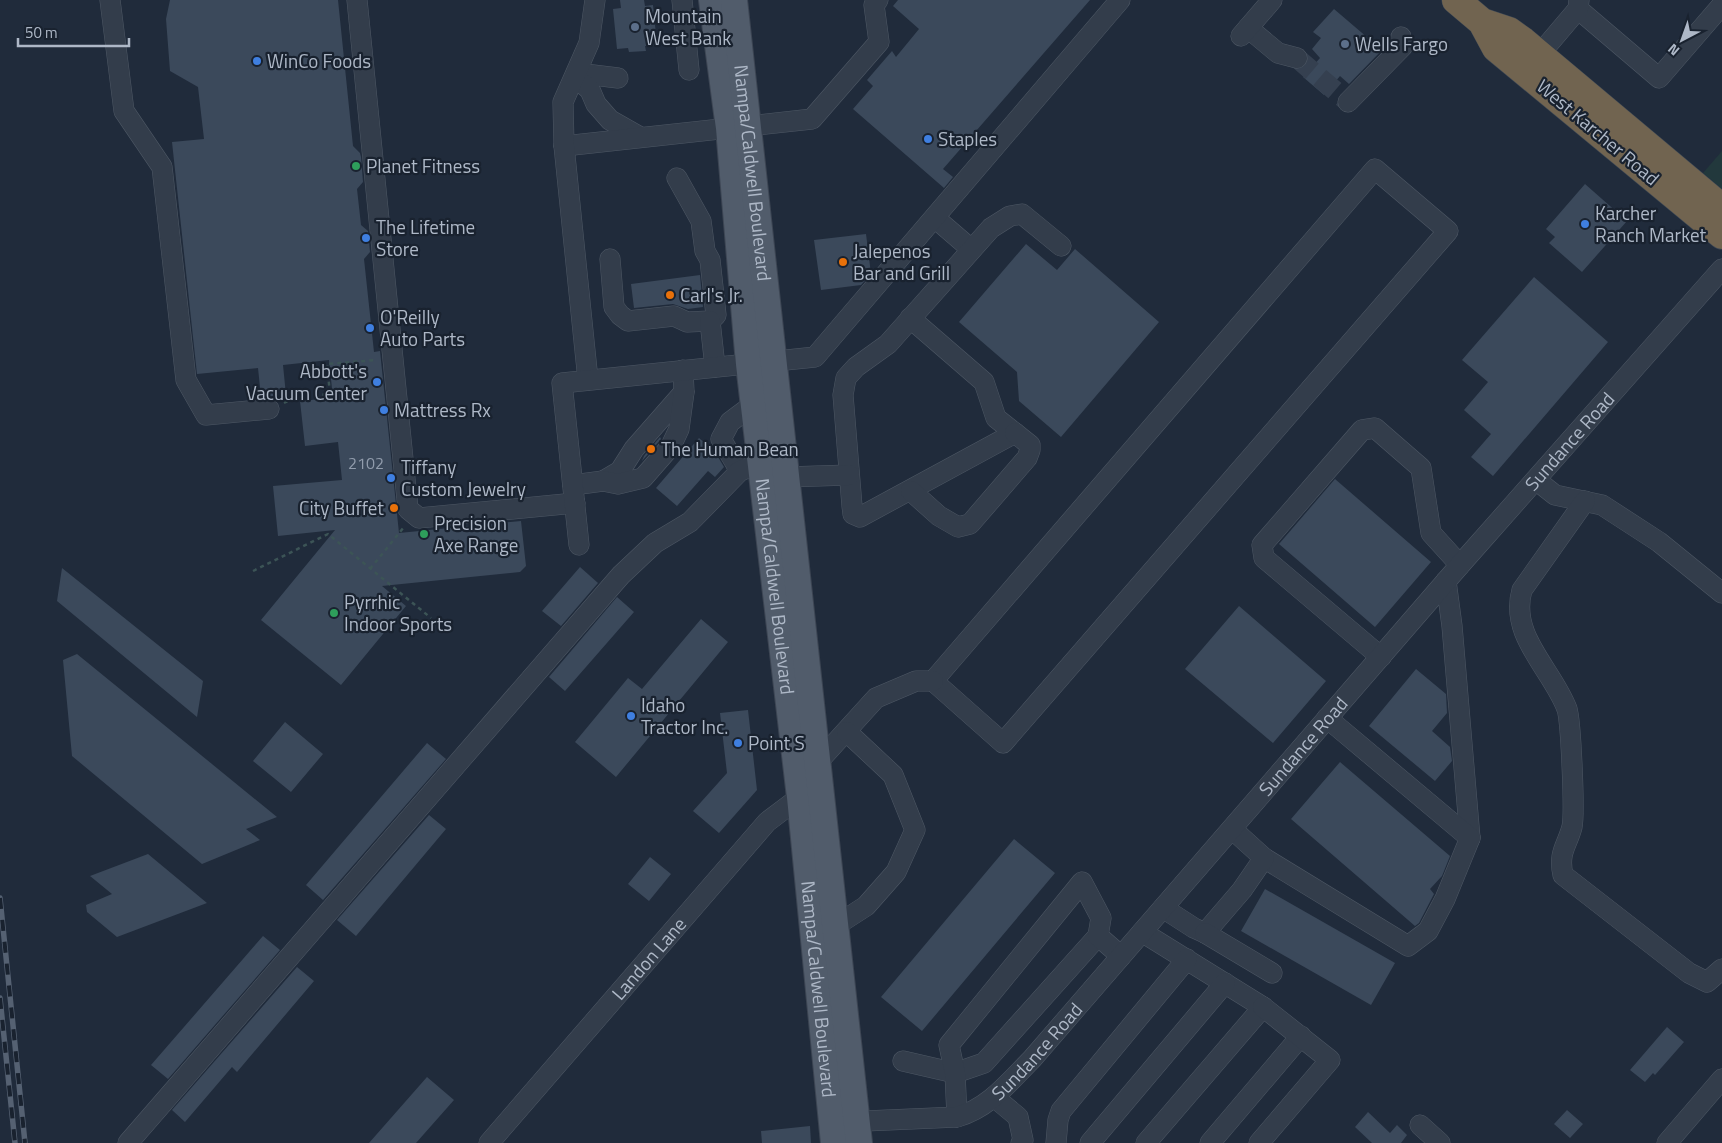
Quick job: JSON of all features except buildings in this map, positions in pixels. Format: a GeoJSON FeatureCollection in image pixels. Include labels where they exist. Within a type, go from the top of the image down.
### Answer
{"type":"FeatureCollection","features":[{"type":"Feature","properties":{"kind":"highway","name":"West Karcher Road"},"geometry":{"type":"LineString","coordinates":[[1456,0],[1482,22],[1496,48],[1722,235]]}},
{"type":"Feature","properties":{"kind":"highway","name":"West Karcher Road"},"geometry":{"type":"LineString","coordinates":[[1482,22],[1509,31],[1722,208]]}},
{"type":"Feature","properties":{"kind":"main road","name":"Nampa/Caldwell Boulevard"},"geometry":{"type":"LineString","coordinates":[[712,0],[737,127]]}},
{"type":"Feature","properties":{"kind":"main road","name":"Nampa/Caldwell Boulevard"},"geometry":{"type":"LineString","coordinates":[[734,0],[737,127],[761,362],[786,477],[817,763],[810,793],[845,1133]]}},
{"type":"Feature","properties":{"kind":"main road","name":"Nampa/Caldwell Boulevard"},"geometry":{"type":"LineString","coordinates":[[761,362],[754,404],[750,467],[835,926],[845,1133]]}},
{"type":"Feature","properties":{"kind":"street"},"geometry":{"type":"LineString","coordinates":[[110,0],[124,112],[162,167],[186,380],[206,415],[269,409]]}},
{"type":"Feature","properties":{"kind":"street"},"geometry":{"type":"LineString","coordinates":[[357,0],[408,509],[419,518],[574,494],[604,481],[618,484],[643,478],[670,446],[679,428],[684,392],[683,370]]}},
{"type":"Feature","properties":{"kind":"street"},"geometry":{"type":"LineString","coordinates":[[588,380],[564,146],[563,102],[588,43],[595,0]]}},
{"type":"Feature","properties":{"kind":"street"},"geometry":{"type":"LineString","coordinates":[[682,0],[689,70]]}},
{"type":"Feature","properties":{"kind":"street"},"geometry":{"type":"LineString","coordinates":[[564,146],[812,119],[879,42],[874,4],[878,0]]}},
{"type":"Feature","properties":{"kind":"street"},"geometry":{"type":"LineString","coordinates":[[579,546],[562,383],[815,357],[1120,0]]}},
{"type":"Feature","properties":{"kind":"street"},"geometry":{"type":"LineString","coordinates":[[1272,0],[1244,32],[1278,53],[1297,58]]}},
{"type":"Feature","properties":{"kind":"street"},"geometry":{"type":"LineString","coordinates":[[1539,55],[1578,4],[1659,78],[1722,5]]}},
{"type":"Feature","properties":{"kind":"street"},"geometry":{"type":"LineString","coordinates":[[1348,102],[1402,48],[1401,38]]}},
{"type":"Feature","properties":{"kind":"street"},"geometry":{"type":"LineString","coordinates":[[576,75],[618,78]]}},
{"type":"Feature","properties":{"kind":"street"},"geometry":{"type":"LineString","coordinates":[[576,75],[590,90],[596,104],[610,120],[640,137]]}},
{"type":"Feature","properties":{"kind":"street"},"geometry":{"type":"LineString","coordinates":[[817,763],[876,698],[916,680],[933,681],[1003,743],[1448,231],[1374,169],[933,681]]}},
{"type":"Feature","properties":{"kind":"street"},"geometry":{"type":"LineString","coordinates":[[610,259],[614,307],[628,321],[674,316],[687,322],[710,320],[716,315],[710,260],[705,251],[701,221],[677,178]]}},
{"type":"Feature","properties":{"kind":"street"},"geometry":{"type":"LineString","coordinates":[[1015,433],[860,517],[853,514],[843,395],[846,378],[856,367],[888,344],[991,228],[1010,216],[1022,214],[1061,246]]}},
{"type":"Feature","properties":{"kind":"street"},"geometry":{"type":"LineString","coordinates":[[935,218],[971,249]]}},
{"type":"Feature","properties":{"kind":"street","name":"Sundance Road"},"geometry":{"type":"LineString","coordinates":[[845,1133],[957,1117],[975,1112],[994,1097],[1032,1059],[1446,581],[1722,269]]}},
{"type":"Feature","properties":{"kind":"street"},"geometry":{"type":"LineString","coordinates":[[910,318],[984,382],[996,418],[1030,445],[1027,458],[970,524],[958,527],[939,516],[911,491]]}},
{"type":"Feature","properties":{"kind":"street"},"geometry":{"type":"LineString","coordinates":[[710,320],[715,367]]}},
{"type":"Feature","properties":{"kind":"street"},"geometry":{"type":"LineString","coordinates":[[128,1143],[621,575],[655,543],[690,522],[750,467],[721,439],[730,422],[754,404]]}},
{"type":"Feature","properties":{"kind":"street"},"geometry":{"type":"LineString","coordinates":[[1381,657],[1264,558],[1262,545],[1362,430],[1375,428],[1421,468],[1431,533],[1460,565]]}},
{"type":"Feature","properties":{"kind":"street"},"geometry":{"type":"LineString","coordinates":[[786,477],[849,474]]}},
{"type":"Feature","properties":{"kind":"street"},"geometry":{"type":"LineString","coordinates":[[1536,480],[1555,495],[1602,505],[1659,542],[1722,594]]}},
{"type":"Feature","properties":{"kind":"street"},"geometry":{"type":"LineString","coordinates":[[1585,501],[1522,590],[1518,604],[1521,623],[1529,642],[1567,709],[1572,769],[1572,827],[1564,844],[1561,865],[1564,875],[1689,973],[1707,982],[1722,969]]}},
{"type":"Feature","properties":{"kind":"street"},"geometry":{"type":"LineString","coordinates":[[1232,828],[1264,858],[1408,946],[1428,931],[1445,899],[1470,838],[1452,626],[1446,581]]}},
{"type":"Feature","properties":{"kind":"street"},"geometry":{"type":"LineString","coordinates":[[1327,718],[1470,838]]}},
{"type":"Feature","properties":{"kind":"street"},"geometry":{"type":"LineString","coordinates":[[835,926],[866,906],[896,872],[915,830],[893,774],[847,732]]}},
{"type":"Feature","properties":{"kind":"street","name":"Landon Lane"},"geometry":{"type":"LineString","coordinates":[[489,1143],[767,822],[810,793]]}},
{"type":"Feature","properties":{"kind":"street"},"geometry":{"type":"LineString","coordinates":[[1205,933],[1242,890],[1264,858]]}},
{"type":"Feature","properties":{"kind":"street"},"geometry":{"type":"LineString","coordinates":[[902,1062],[955,1073],[984,1063],[1098,936],[1101,918],[1082,882],[949,1045],[955,1073],[957,1117]]}},
{"type":"Feature","properties":{"kind":"street"},"geometry":{"type":"LineString","coordinates":[[1163,908],[1272,973]]}},
{"type":"Feature","properties":{"kind":"street"},"geometry":{"type":"LineString","coordinates":[[1142,932],[1262,1007],[1330,1060],[1260,1143]]}},
{"type":"Feature","properties":{"kind":"street"},"geometry":{"type":"LineString","coordinates":[[1098,936],[1121,956]]}},
{"type":"Feature","properties":{"kind":"street"},"geometry":{"type":"LineString","coordinates":[[1056,1143],[1058,1120],[1061,1111],[1187,959]]}},
{"type":"Feature","properties":{"kind":"street"},"geometry":{"type":"LineString","coordinates":[[1090,1143],[1225,983]]}},
{"type":"Feature","properties":{"kind":"street"},"geometry":{"type":"LineString","coordinates":[[1146,1143],[1262,1007]]}},
{"type":"Feature","properties":{"kind":"street"},"geometry":{"type":"LineString","coordinates":[[1210,1143],[1301,1036]]}},
{"type":"Feature","properties":{"kind":"street"},"geometry":{"type":"LineString","coordinates":[[1666,1143],[1722,1079]]}},
{"type":"Feature","properties":{"kind":"street"},"geometry":{"type":"LineString","coordinates":[[994,1097],[1018,1117],[1023,1140],[1021,1143]]}},
{"type":"Feature","properties":{"kind":"street"},"geometry":{"type":"LineString","coordinates":[[1011,1112],[1008,1120],[1012,1143]]}},
{"type":"Feature","properties":{"kind":"street"},"geometry":{"type":"LineString","coordinates":[[1420,1125],[1440,1143]]}},
{"type":"Feature","properties":{"kind":"path"},"geometry":{"type":"LineString","coordinates":[[269,409],[296,397],[330,394],[327,364],[392,358]]}},
{"type":"Feature","properties":{"kind":"path"},"geometry":{"type":"LineString","coordinates":[[370,569],[414,515]]}},
{"type":"Feature","properties":{"kind":"path"},"geometry":{"type":"LineString","coordinates":[[253,571],[328,534],[431,618]]}},
{"type":"Feature","properties":{"kind":"green space"},"geometry":{"type":"Polygon","coordinates":[[[1722,151],[1722,189],[1703,173],[1722,151]]]}},
{"type":"Feature","properties":{"kind":"tunnel"},"geometry":{"type":"LineString","coordinates":[[1297,58],[1348,102]]}},
{"type":"Feature","properties":{"kind":"railway"},"geometry":{"type":"LineString","coordinates":[[0,898],[25,1143]]}},
{"type":"Feature","properties":{"kind":"railway"},"geometry":{"type":"LineString","coordinates":[[0,998],[15,1143]]}},
{"type":"Feature","properties":{"kind":"place","name":"Mountain West Bank"},"geometry":{"type":"Point","coordinates":[635,27]}},
{"type":"Feature","properties":{"kind":"place","name":"Wells Fargo"},"geometry":{"type":"Point","coordinates":[1345,44]}},
{"type":"Feature","properties":{"kind":"place","name":"WinCo Foods"},"geometry":{"type":"Point","coordinates":[257,61]}},
{"type":"Feature","properties":{"kind":"place","name":"Staples"},"geometry":{"type":"Point","coordinates":[928,139]}},
{"type":"Feature","properties":{"kind":"place","name":"Planet Fitness"},"geometry":{"type":"Point","coordinates":[356,166]}},
{"type":"Feature","properties":{"kind":"place","name":"Karcher Ranch Market"},"geometry":{"type":"Point","coordinates":[1585,224]}},
{"type":"Feature","properties":{"kind":"place","name":"The Lifetime Store"},"geometry":{"type":"Point","coordinates":[366,238]}},
{"type":"Feature","properties":{"kind":"place","name":"Jalepenos Bar and Grill"},"geometry":{"type":"Point","coordinates":[843,262]}},
{"type":"Feature","properties":{"kind":"place","name":"Carl's Jr."},"geometry":{"type":"Point","coordinates":[670,295]}},
{"type":"Feature","properties":{"kind":"place","name":"O'Reilly Auto Parts"},"geometry":{"type":"Point","coordinates":[370,328]}},
{"type":"Feature","properties":{"kind":"place","name":"Abbott's Vacuum Center"},"geometry":{"type":"Point","coordinates":[377,382]}},
{"type":"Feature","properties":{"kind":"place","name":"Mattress Rx"},"geometry":{"type":"Point","coordinates":[384,410]}},
{"type":"Feature","properties":{"kind":"place","name":"The Human Bean"},"geometry":{"type":"Point","coordinates":[651,449]}},
{"type":"Feature","properties":{"kind":"place","name":"Tiffany Custom Jewelry"},"geometry":{"type":"Point","coordinates":[391,478]}},
{"type":"Feature","properties":{"kind":"place","name":"City Buffet"},"geometry":{"type":"Point","coordinates":[394,508]}},
{"type":"Feature","properties":{"kind":"place","name":"Precision Axe Range"},"geometry":{"type":"Point","coordinates":[424,534]}},
{"type":"Feature","properties":{"kind":"place","name":"Pyrrhic Indoor Sports"},"geometry":{"type":"Point","coordinates":[334,613]}},
{"type":"Feature","properties":{"kind":"place","name":"Idaho Tractor Inc."},"geometry":{"type":"Point","coordinates":[631,716]}},
{"type":"Feature","properties":{"kind":"place","name":"Point S"},"geometry":{"type":"Point","coordinates":[738,743]}}]}
